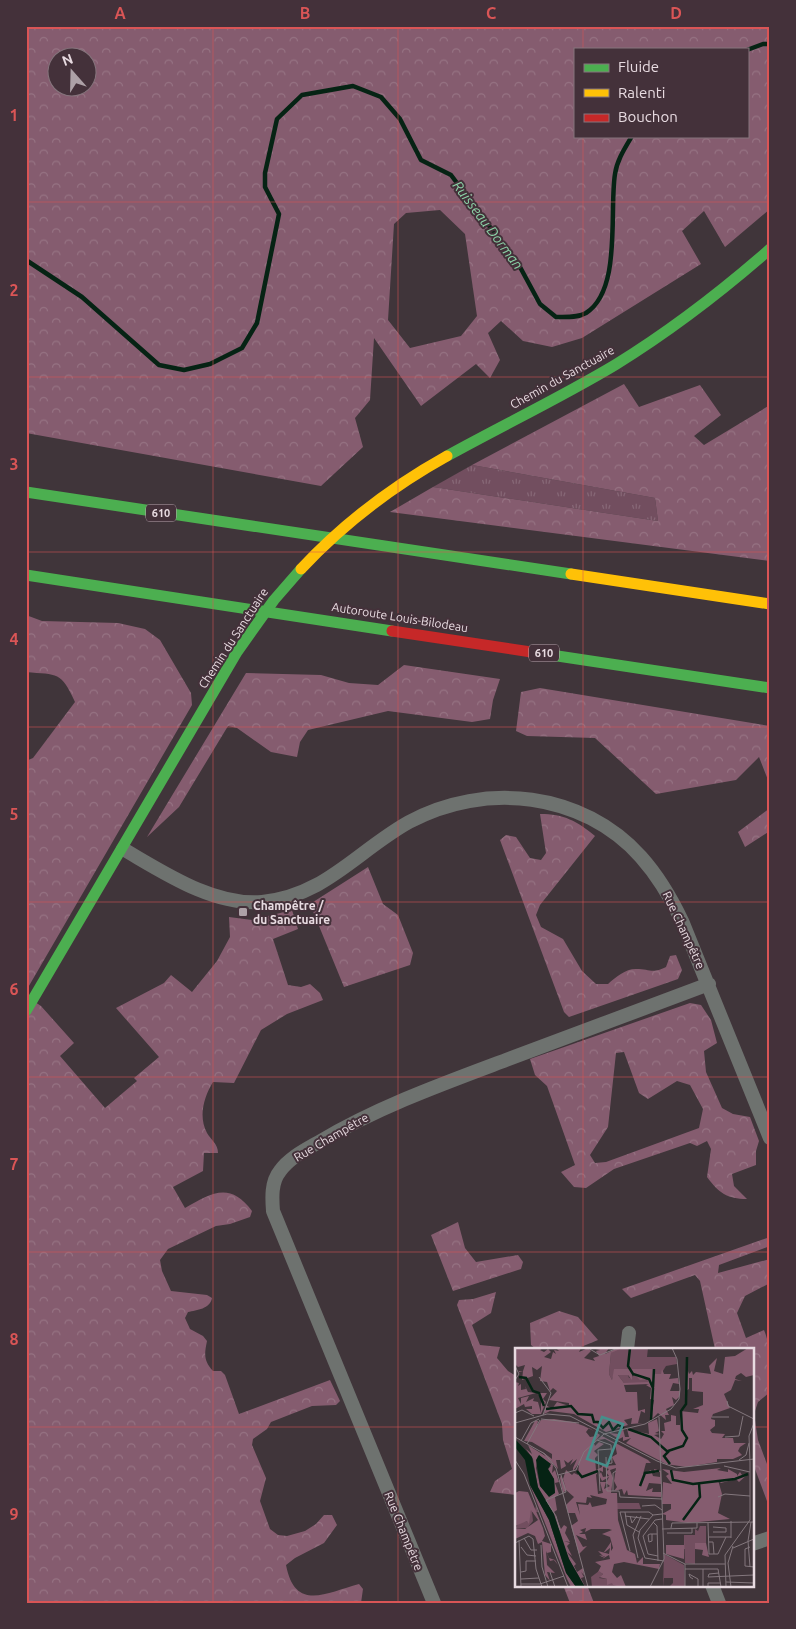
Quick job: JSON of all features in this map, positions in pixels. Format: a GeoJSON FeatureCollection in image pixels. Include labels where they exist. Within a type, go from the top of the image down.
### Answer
{"type":"FeatureCollection","features":[{"type":"Feature","properties":{"kind":"main road","name":"Chemin du Sanctuaire"},"geometry":{"type":"LineString","coordinates":[[26,1011],[243,642],[283,587],[322,546],[363,510],[413,476],[582,384],[641,348],[717,293],[770,249]]}},
{"type":"Feature","properties":{"kind":"main road","name":"610"},"geometry":{"type":"LineString","coordinates":[[26,492],[770,604]]}},
{"type":"Feature","properties":{"kind":"main road","name":"Autoroute Louis-Bilodeau"},"geometry":{"type":"LineString","coordinates":[[26,575],[770,688]]}},
{"type":"Feature","properties":{"kind":"street","name":"Rue Champêtre"},"geometry":{"type":"LineString","coordinates":[[123,849],[170,875],[210,894],[237,902],[260,902],[289,897],[316,886],[393,832],[428,813],[468,800],[510,797],[531,799],[552,803],[572,810],[603,826],[626,842],[654,872],[675,906],[709,984],[770,1138]]}},
{"type":"Feature","properties":{"kind":"street","name":"Rue Champêtre"},"geometry":{"type":"LineString","coordinates":[[434,1603],[273,1211],[273,1186],[278,1172],[286,1163],[305,1150],[373,1112],[709,984]]}},
{"type":"Feature","properties":{"kind":"street"},"geometry":{"type":"LineString","coordinates":[[627,1348],[629,1333]]}},
{"type":"Feature","properties":{"kind":"street"},"geometry":{"type":"LineString","coordinates":[[754,1543],[770,1538]]}},
{"type":"Feature","properties":{"kind":"street"},"geometry":{"type":"LineString","coordinates":[[712,1586],[719,1603]]}},
{"type":"Feature","properties":{"kind":"green space"},"geometry":{"type":"Polygon","coordinates":[[[26,26],[770,26],[770,209],[725,247],[704,211],[682,231],[701,264],[582,338],[552,347],[523,341],[501,321],[488,333],[500,360],[490,378],[476,364],[421,406],[374,338],[370,400],[355,418],[363,447],[321,486],[26,433],[26,26]],[[440,210],[406,213],[394,224],[388,320],[410,348],[461,336],[477,316],[465,234],[440,210]]]}},
{"type":"Feature","properties":{"kind":"green space"},"geometry":{"type":"Polygon","coordinates":[[[624,384],[639,407],[700,385],[721,415],[694,436],[704,445],[770,405],[770,561],[390,512],[433,487],[658,521],[655,498],[472,465],[624,384]]]}},
{"type":"Feature","properties":{"kind":"green space"},"geometry":{"type":"Polygon","coordinates":[[[472,465],[655,498],[658,521],[433,487],[472,465]]]}},
{"type":"Feature","properties":{"kind":"green space"},"geometry":{"type":"Polygon","coordinates":[[[26,615],[42,621],[118,623],[145,629],[160,640],[191,693],[192,705],[26,991],[26,761],[33,758],[75,702],[66,685],[57,676],[26,672],[26,615]]]}},
{"type":"Feature","properties":{"kind":"green space"},"geometry":{"type":"Polygon","coordinates":[[[404,665],[500,679],[493,700],[490,719],[472,722],[388,711],[308,730],[300,742],[297,757],[271,752],[237,728],[228,726],[179,807],[147,837],[246,673],[321,675],[349,683],[378,685],[404,665]]]}},
{"type":"Feature","properties":{"kind":"green space"},"geometry":{"type":"Polygon","coordinates":[[[540,688],[770,726],[770,785],[759,757],[736,780],[656,794],[595,738],[527,736],[516,731],[521,692],[540,688]]]}},
{"type":"Feature","properties":{"kind":"green space"},"geometry":{"type":"Polygon","coordinates":[[[770,808],[770,831],[745,847],[738,832],[770,808]]]}},
{"type":"Feature","properties":{"kind":"green space"},"geometry":{"type":"Polygon","coordinates":[[[540,814],[556,815],[570,819],[595,836],[540,905],[536,915],[541,927],[563,939],[582,971],[596,984],[608,984],[621,974],[632,969],[654,971],[661,969],[666,967],[670,956],[676,955],[682,970],[678,979],[569,1017],[564,1012],[500,840],[506,835],[516,837],[530,858],[541,860],[546,853],[540,814]]]}},
{"type":"Feature","properties":{"kind":"green space"},"geometry":{"type":"Polygon","coordinates":[[[368,867],[383,904],[398,915],[413,953],[410,965],[344,987],[310,904],[368,867]]]}},
{"type":"Feature","properties":{"kind":"green space"},"geometry":{"type":"Polygon","coordinates":[[[292,910],[298,929],[273,939],[288,985],[301,987],[310,984],[320,993],[323,1000],[287,1014],[261,1030],[234,1083],[213,1082],[203,1107],[203,1120],[204,1127],[216,1145],[218,1153],[204,1153],[203,1171],[173,1187],[185,1208],[212,1194],[228,1193],[244,1202],[252,1211],[250,1217],[230,1224],[216,1226],[168,1249],[160,1260],[162,1271],[171,1291],[207,1295],[212,1298],[209,1305],[199,1310],[188,1312],[185,1318],[190,1329],[203,1336],[207,1341],[206,1361],[213,1371],[221,1371],[225,1375],[239,1414],[330,1380],[340,1401],[336,1405],[312,1406],[271,1422],[267,1429],[253,1439],[252,1445],[266,1478],[260,1501],[270,1529],[278,1535],[287,1536],[305,1531],[316,1524],[324,1515],[332,1515],[337,1525],[324,1543],[295,1558],[286,1565],[290,1580],[304,1594],[314,1596],[359,1584],[363,1589],[361,1603],[26,1603],[26,996],[41,1006],[74,1043],[60,1056],[105,1108],[137,1081],[134,1078],[159,1057],[116,1008],[164,983],[171,975],[192,992],[217,961],[230,937],[229,917],[252,920],[292,910]]]}},
{"type":"Feature","properties":{"kind":"green space"},"geometry":{"type":"Polygon","coordinates":[[[690,1003],[701,1005],[711,1020],[717,1043],[704,1051],[706,1072],[722,1108],[733,1114],[750,1117],[759,1141],[756,1151],[756,1165],[732,1174],[734,1186],[747,1199],[734,1198],[724,1194],[707,1177],[711,1149],[707,1141],[697,1146],[690,1143],[614,1169],[586,1188],[574,1187],[561,1172],[575,1165],[547,1086],[535,1075],[530,1059],[690,1003]],[[624,1052],[616,1053],[608,1127],[590,1155],[595,1163],[606,1162],[699,1128],[703,1109],[690,1085],[677,1081],[648,1099],[639,1093],[624,1052]]]}},
{"type":"Feature","properties":{"kind":"green space"},"geometry":{"type":"Polygon","coordinates":[[[458,1222],[465,1248],[476,1262],[518,1255],[523,1262],[521,1269],[453,1291],[431,1235],[458,1222]]]}},
{"type":"Feature","properties":{"kind":"green space"},"geometry":{"type":"Polygon","coordinates":[[[770,1237],[770,1246],[719,1265],[718,1273],[770,1259],[770,1283],[745,1296],[737,1313],[746,1338],[764,1330],[767,1337],[770,1360],[770,1392],[758,1402],[754,1414],[754,1348],[715,1348],[700,1281],[695,1275],[631,1298],[622,1289],[770,1237]]]}},
{"type":"Feature","properties":{"kind":"green space"},"geometry":{"type":"Polygon","coordinates":[[[496,1292],[491,1313],[472,1325],[480,1345],[500,1347],[497,1358],[508,1371],[515,1375],[515,1495],[490,1492],[495,1481],[512,1469],[503,1440],[502,1424],[457,1305],[459,1300],[473,1299],[496,1292]]]}},
{"type":"Feature","properties":{"kind":"green space"},"geometry":{"type":"Polygon","coordinates":[[[559,1311],[578,1317],[598,1340],[578,1348],[535,1348],[531,1345],[530,1323],[559,1311]]]}},
{"type":"Feature","properties":{"kind":"green space"},"geometry":{"type":"Polygon","coordinates":[[[754,1414],[758,1440],[770,1472],[770,1509],[754,1466],[754,1414]]]}},
{"type":"Feature","properties":{"kind":"green space"},"geometry":{"type":"Polygon","coordinates":[[[563,1586],[587,1586],[594,1603],[570,1603],[563,1586]]]}},
{"type":"Feature","properties":{"kind":"waterway","name":"Ruisseau Dorman"},"geometry":{"type":"LineString","coordinates":[[748,50],[763,44],[770,44]]}},
{"type":"Feature","properties":{"kind":"waterway","name":"Ruisseau Dorman"},"geometry":{"type":"LineString","coordinates":[[26,260],[82,297],[159,365],[184,370],[210,364],[242,348],[257,323],[279,214],[265,187],[265,173],[277,119],[302,95],[353,86],[381,97],[400,119],[421,160],[451,175],[520,267],[540,304],[556,317],[579,316],[586,313],[597,302],[605,287],[612,249],[615,174],[619,159],[631,138]]}},
{"type":"Feature","properties":{"kind":"traffic: fast"},"geometry":{"type":"LineString","coordinates":[[447,456],[573,389],[656,339],[770,249]]}},
{"type":"Feature","properties":{"kind":"traffic: fast"},"geometry":{"type":"LineString","coordinates":[[26,492],[571,574]]}},
{"type":"Feature","properties":{"kind":"traffic: fast"},"geometry":{"type":"LineString","coordinates":[[26,1011],[237,652],[274,600],[301,569]]}},
{"type":"Feature","properties":{"kind":"traffic: fast"},"geometry":{"type":"LineString","coordinates":[[26,575],[392,631]]}},
{"type":"Feature","properties":{"kind":"traffic: fast"},"geometry":{"type":"LineString","coordinates":[[551,655],[770,688]]}},
{"type":"Feature","properties":{"kind":"traffic: slow"},"geometry":{"type":"LineString","coordinates":[[301,569],[334,536],[388,493],[447,456]]}},
{"type":"Feature","properties":{"kind":"traffic: slow"},"geometry":{"type":"LineString","coordinates":[[571,574],[770,604]]}},
{"type":"Feature","properties":{"kind":"traffic: jam"},"geometry":{"type":"LineString","coordinates":[[392,631],[551,655]]}},
{"type":"Feature","properties":{"kind":"place","name":"Champêtre / du Sanctuaire"},"geometry":{"type":"Point","coordinates":[243,912]}}]}
